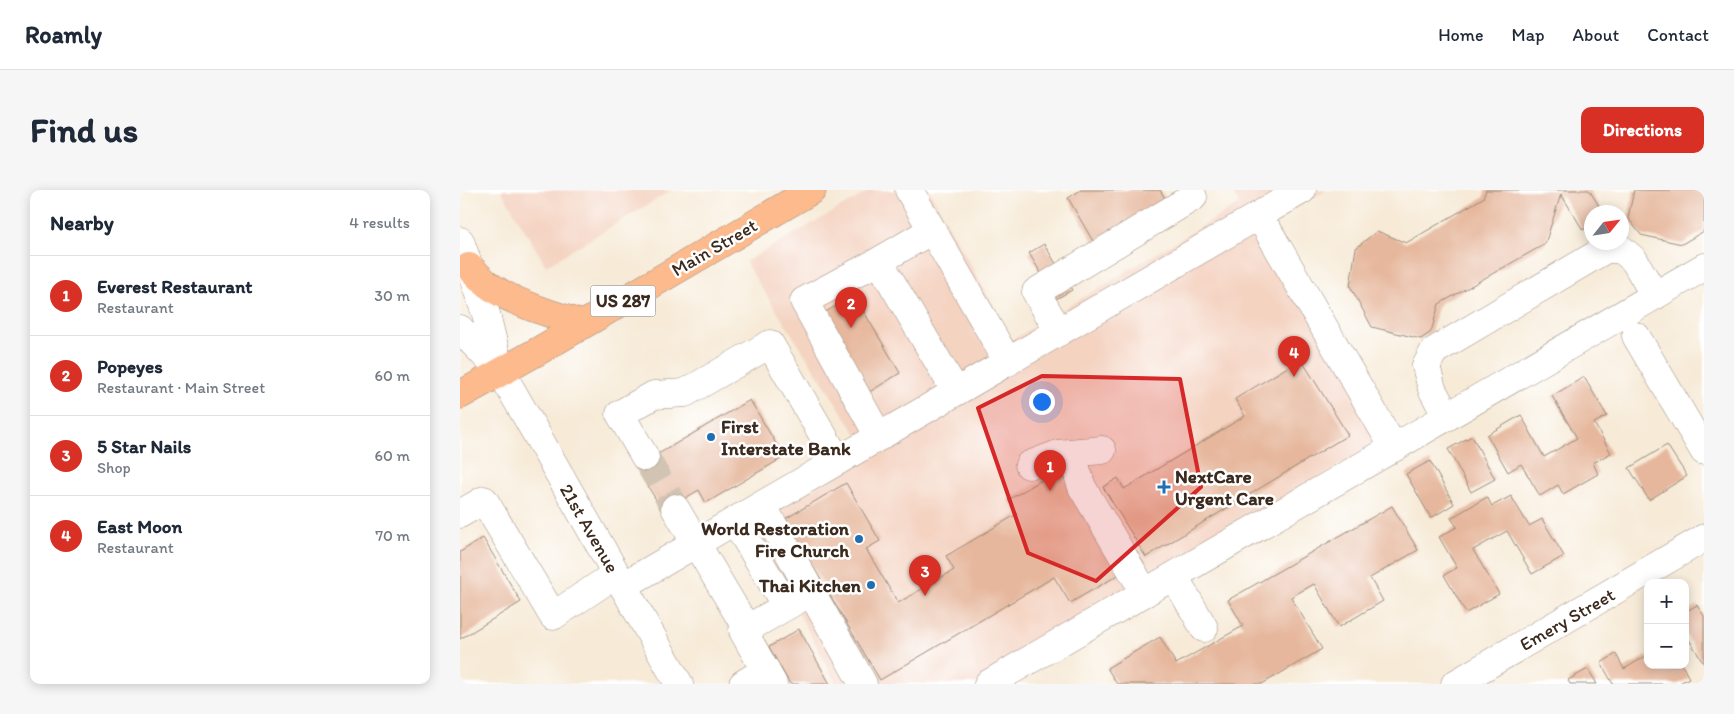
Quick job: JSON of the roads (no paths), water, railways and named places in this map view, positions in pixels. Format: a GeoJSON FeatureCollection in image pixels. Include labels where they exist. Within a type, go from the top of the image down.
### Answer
{"type":"FeatureCollection","features":[{"type":"Feature","properties":{"kind":"highway","name":"Main Street"},"geometry":{"type":"LineString","coordinates":[[460,395],[812,190]]}},
{"type":"Feature","properties":{"kind":"highway"},"geometry":{"type":"LineString","coordinates":[[469,267],[486,284],[512,298],[582,324]]}},
{"type":"Feature","properties":{"kind":"street"},"geometry":{"type":"LineString","coordinates":[[909,190],[1008,362]]}},
{"type":"Feature","properties":{"kind":"street"},"geometry":{"type":"LineString","coordinates":[[460,514],[484,500],[553,616],[620,580],[696,544],[1059,332],[1269,203],[1302,190]]}},
{"type":"Feature","properties":{"kind":"street"},"geometry":{"type":"LineString","coordinates":[[1059,332],[1036,292],[1193,197]]}},
{"type":"Feature","properties":{"kind":"street"},"geometry":{"type":"LineString","coordinates":[[1269,203],[1394,448]]}},
{"type":"Feature","properties":{"kind":"street"},"geometry":{"type":"LineString","coordinates":[[880,437],[804,301],[932,230]]}},
{"type":"Feature","properties":{"kind":"street","name":"21st Avenue"},"geometry":{"type":"LineString","coordinates":[[460,241],[486,314],[501,372]]}},
{"type":"Feature","properties":{"kind":"street"},"geometry":{"type":"LineString","coordinates":[[1447,417],[1432,389],[1426,366],[1434,351],[1606,249],[1621,249],[1634,260],[1655,296]]}},
{"type":"Feature","properties":{"kind":"street"},"geometry":{"type":"LineString","coordinates":[[879,260],[956,392]]}},
{"type":"Feature","properties":{"kind":"street"},"geometry":{"type":"LineString","coordinates":[[988,684],[1704,268]]}},
{"type":"Feature","properties":{"kind":"street","name":"21st Avenue"},"geometry":{"type":"LineString","coordinates":[[460,329],[501,372],[679,684]]}},
{"type":"Feature","properties":{"kind":"street"},"geometry":{"type":"LineString","coordinates":[[1636,336],[1704,450]]}},
{"type":"Feature","properties":{"kind":"street"},"geometry":{"type":"LineString","coordinates":[[645,457],[620,414],[654,394],[685,394],[770,344],[838,461]]}},
{"type":"Feature","properties":{"kind":"street"},"geometry":{"type":"LineString","coordinates":[[1029,465],[1058,454],[1102,450]]}},
{"type":"Feature","properties":{"kind":"street"},"geometry":{"type":"LineString","coordinates":[[1071,453],[1082,487],[1146,593]]}},
{"type":"Feature","properties":{"kind":"street"},"geometry":{"type":"LineString","coordinates":[[762,505],[863,684]]}},
{"type":"Feature","properties":{"kind":"street"},"geometry":{"type":"LineString","coordinates":[[675,508],[747,629]]}},
{"type":"Feature","properties":{"kind":"street"},"geometry":{"type":"LineString","coordinates":[[735,521],[786,606]]}},
{"type":"Feature","properties":{"kind":"street","name":"Emery Street"},"geometry":{"type":"LineString","coordinates":[[1455,684],[1704,538]]}},
{"type":"Feature","properties":{"kind":"street"},"geometry":{"type":"LineString","coordinates":[[1174,576],[1204,628]]}},
{"type":"Feature","properties":{"kind":"street"},"geometry":{"type":"LineString","coordinates":[[743,684],[770,677],[743,631],[811,592]]}},
{"type":"Feature","properties":{"kind":"tunnel"},"geometry":{"type":"LineString","coordinates":[[645,457],[675,508]]}},
{"type":"Feature","properties":{"kind":"place","name":"Popeyes"},"geometry":{"type":"Point","coordinates":[851,328]}},
{"type":"Feature","properties":{"kind":"place","name":"East Moon"},"geometry":{"type":"Point","coordinates":[1294,377]}},
{"type":"Feature","properties":{"kind":"place","name":"First Interstate Bank"},"geometry":{"type":"Point","coordinates":[711,437]}},
{"type":"Feature","properties":{"kind":"place","name":"NextCare Urgent Care"},"geometry":{"type":"Point","coordinates":[1164,487]}},
{"type":"Feature","properties":{"kind":"place","name":"Everest Restaurant"},"geometry":{"type":"Point","coordinates":[1050,491]}},
{"type":"Feature","properties":{"kind":"place","name":"World Restoration Fire Church"},"geometry":{"type":"Point","coordinates":[859,539]}},
{"type":"Feature","properties":{"kind":"place","name":"Thai Kitchen"},"geometry":{"type":"Point","coordinates":[871,585]}},
{"type":"Feature","properties":{"kind":"place","name":"5 Star Nails"},"geometry":{"type":"Point","coordinates":[925,596]}}]}
